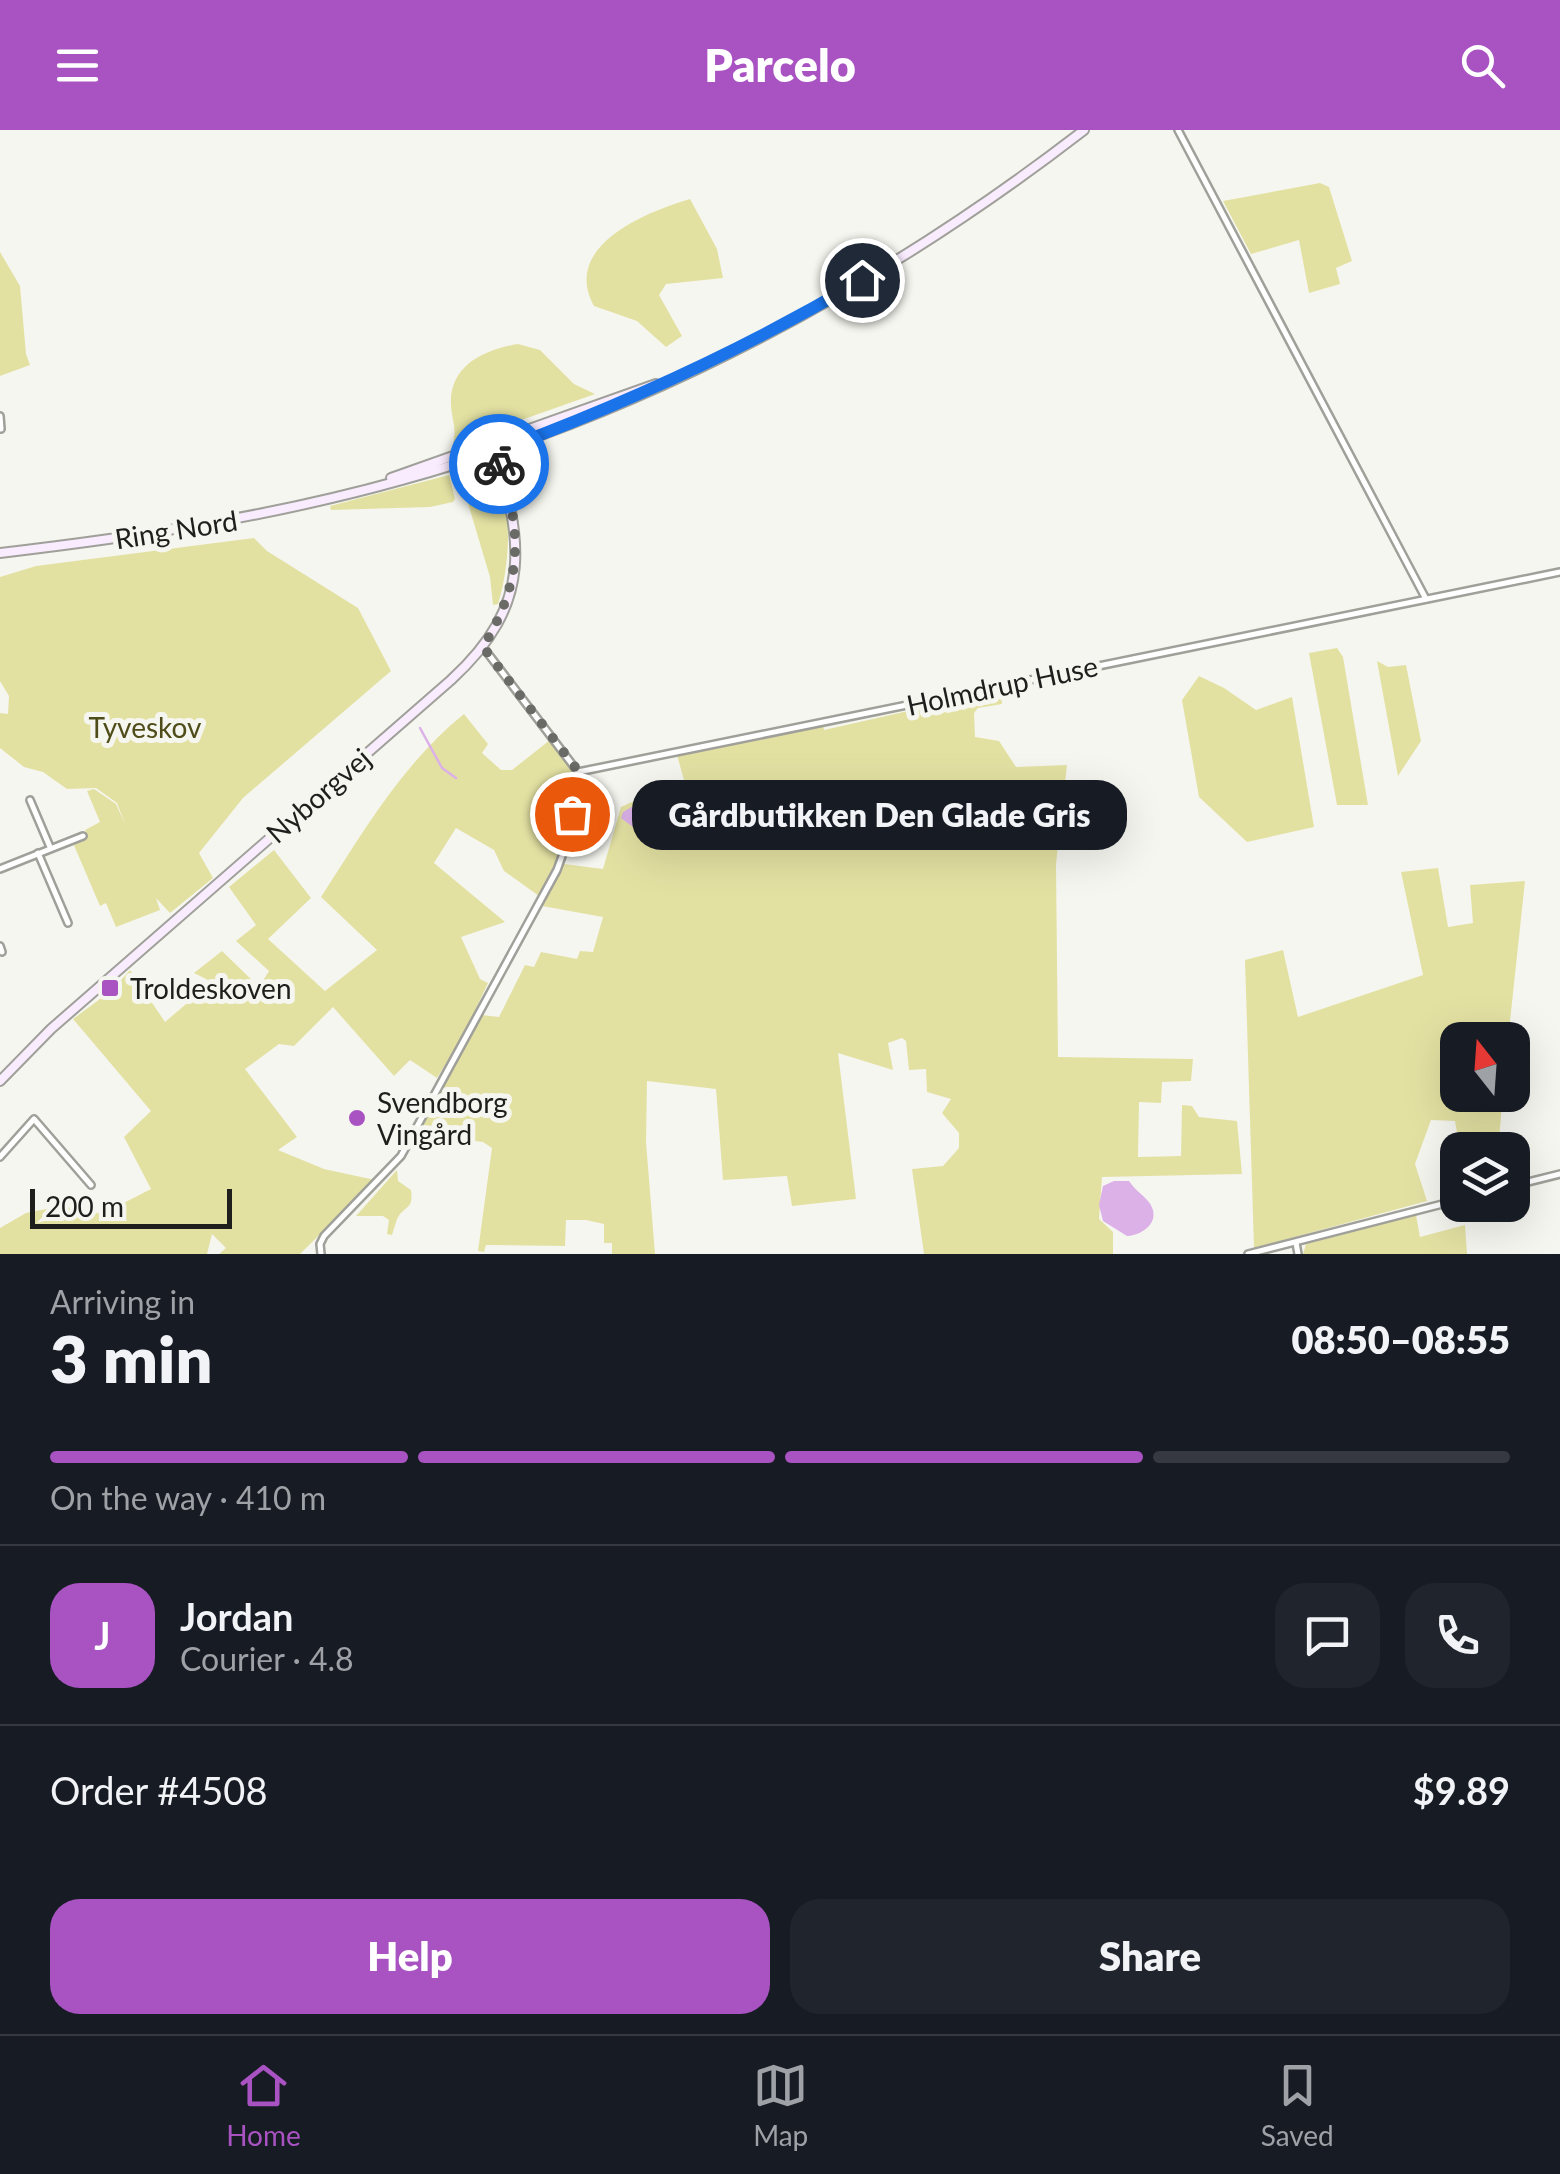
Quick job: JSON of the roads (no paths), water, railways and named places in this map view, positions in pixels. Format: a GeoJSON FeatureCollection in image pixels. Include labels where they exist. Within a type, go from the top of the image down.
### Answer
{"type":"FeatureCollection","features":[{"type":"Feature","properties":{"kind":"main road"},"geometry":{"type":"LineString","coordinates":[[495,452],[632,399],[818,305],[919,247],[1084,130]]}},
{"type":"Feature","properties":{"kind":"main road"},"geometry":{"type":"LineString","coordinates":[[492,441],[692,370]]}},
{"type":"Feature","properties":{"kind":"main road","name":"Nyborgvej"},"geometry":{"type":"LineString","coordinates":[[0,1081],[51,1030],[452,680],[483,647],[510,592],[516,552],[514,511],[492,441]]}},
{"type":"Feature","properties":{"kind":"main road","name":"Ring Nord"},"geometry":{"type":"LineString","coordinates":[[349,494],[492,441]]}},
{"type":"Feature","properties":{"kind":"main road","name":"Ring Nord"},"geometry":{"type":"LineString","coordinates":[[0,553],[190,528],[349,494],[495,452]]}},
{"type":"Feature","properties":{"kind":"street"},"geometry":{"type":"LineString","coordinates":[[1178,130],[1426,599]]}},
{"type":"Feature","properties":{"kind":"street"},"geometry":{"type":"LineString","coordinates":[[0,416],[1,429]]}},
{"type":"Feature","properties":{"kind":"street","name":"Holmdrup Huse"},"geometry":{"type":"LineString","coordinates":[[578,772],[1560,572]]}},
{"type":"Feature","properties":{"kind":"street"},"geometry":{"type":"LineString","coordinates":[[321,1254],[324,1236],[401,1156],[557,870],[566,846],[578,772],[483,647]]}},
{"type":"Feature","properties":{"kind":"street"},"geometry":{"type":"LineString","coordinates":[[30,800],[50,847]]}},
{"type":"Feature","properties":{"kind":"street"},"geometry":{"type":"LineString","coordinates":[[0,869],[83,836]]}},
{"type":"Feature","properties":{"kind":"street"},"geometry":{"type":"LineString","coordinates":[[38,853],[68,923]]}},
{"type":"Feature","properties":{"kind":"street"},"geometry":{"type":"LineString","coordinates":[[0,1156],[34,1120],[91,1185]]}},
{"type":"Feature","properties":{"kind":"street"},"geometry":{"type":"LineString","coordinates":[[1530,1182],[1560,1174]]}},
{"type":"Feature","properties":{"kind":"street"},"geometry":{"type":"LineString","coordinates":[[1248,1254],[1440,1205]]}},
{"type":"Feature","properties":{"kind":"street"},"geometry":{"type":"LineString","coordinates":[[1296,1243],[1298,1254]]}},
{"type":"Feature","properties":{"kind":"waterway"},"geometry":{"type":"LineString","coordinates":[[420,728],[442,768],[456,778]]}},
{"type":"Feature","properties":{"kind":"place","name":"Gårdbutikken Den Glade Gris"},"geometry":{"type":"Point","coordinates":[572,814]}},
{"type":"Feature","properties":{"kind":"place","name":"Troldeskoven"},"geometry":{"type":"Point","coordinates":[110,988]}},
{"type":"Feature","properties":{"kind":"place","name":"Svendborg Vingård"},"geometry":{"type":"Point","coordinates":[357,1118]}},
{"type":"Feature","properties":{"kind":"park label","name":"Tyveskov"},"geometry":{"type":"Point","coordinates":[145,727]}}]}
